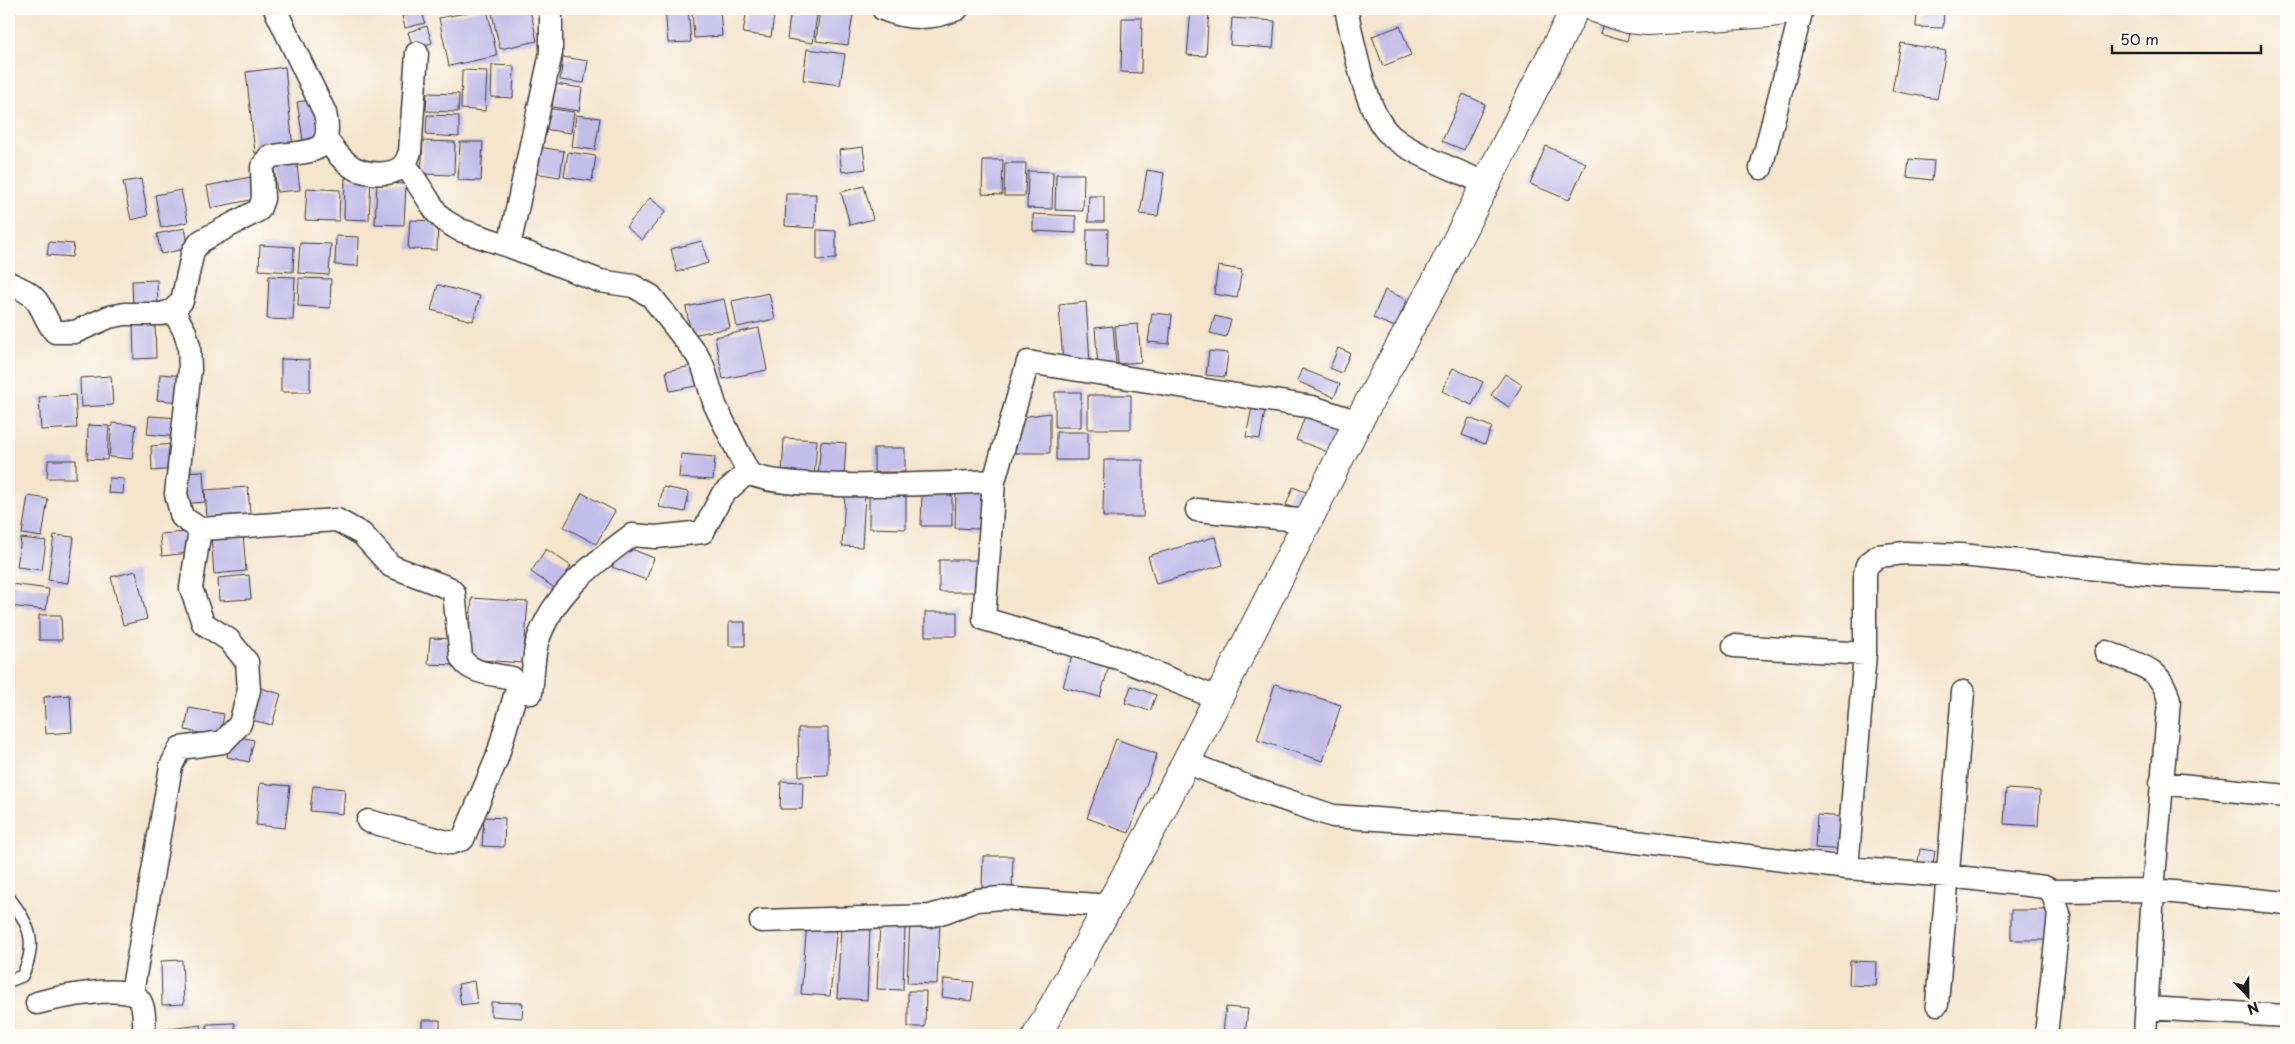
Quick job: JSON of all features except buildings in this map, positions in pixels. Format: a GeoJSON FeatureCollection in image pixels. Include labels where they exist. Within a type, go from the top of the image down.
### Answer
{"type":"FeatureCollection","features":[{"type":"Feature","properties":{"kind":"main road"},"geometry":{"type":"LineString","coordinates":[[1038,1035],[1110,906],[1219,699],[1358,422],[1487,184],[1575,9]]}},
{"type":"Feature","properties":{"kind":"main road"},"geometry":{"type":"LineString","coordinates":[[1597,9],[1628,18],[1648,21],[1771,13],[1800,9]]}},
{"type":"Feature","properties":{"kind":"street"},"geometry":{"type":"LineString","coordinates":[[9,283],[27,292],[37,301],[48,324],[56,332],[75,332],[109,317],[125,314],[162,314],[173,310],[182,302],[193,251],[201,241],[259,210],[264,199],[262,166],[269,157],[312,151],[321,148],[327,140],[328,127],[325,114],[275,9]]}},
{"type":"Feature","properties":{"kind":"street"},"geometry":{"type":"LineString","coordinates":[[509,246],[551,53],[551,9]]}},
{"type":"Feature","properties":{"kind":"street"},"geometry":{"type":"LineString","coordinates":[[882,9],[914,19],[934,17],[957,9]]}},
{"type":"Feature","properties":{"kind":"street"},"geometry":{"type":"LineString","coordinates":[[1346,9],[1361,73],[1375,115],[1388,134],[1403,145],[1487,184]]}},
{"type":"Feature","properties":{"kind":"street"},"geometry":{"type":"LineString","coordinates":[[1760,168],[1800,9]]}},
{"type":"Feature","properties":{"kind":"street"},"geometry":{"type":"LineString","coordinates":[[327,140],[339,155],[354,168],[374,174],[392,172],[405,164],[410,152],[418,53]]}},
{"type":"Feature","properties":{"kind":"street"},"geometry":{"type":"LineString","coordinates":[[405,164],[437,213],[444,221],[460,230],[509,246],[600,282],[633,286],[651,296],[697,355],[703,366],[715,405],[748,472],[754,478],[796,484],[913,485],[994,481]]}},
{"type":"Feature","properties":{"kind":"street"},"geometry":{"type":"LineString","coordinates":[[173,310],[189,346],[190,369],[176,494],[182,517],[200,529],[337,520],[353,528],[372,543],[391,566],[449,588],[454,593],[461,657],[464,664],[468,668],[478,671],[512,678],[518,685],[497,758],[463,839],[451,843],[368,821]]}},
{"type":"Feature","properties":{"kind":"street"},"geometry":{"type":"LineString","coordinates":[[1219,699],[1121,659],[984,619],[994,481],[1028,362],[1312,406],[1358,422]]}},
{"type":"Feature","properties":{"kind":"street"},"geometry":{"type":"LineString","coordinates":[[517,690],[531,692],[537,643],[555,604],[592,565],[632,536],[656,537],[702,532],[722,495],[748,472]]}},
{"type":"Feature","properties":{"kind":"street"},"geometry":{"type":"LineString","coordinates":[[1197,510],[1308,521]]}},
{"type":"Feature","properties":{"kind":"street"},"geometry":{"type":"LineString","coordinates":[[132,993],[171,766],[180,748],[223,742],[240,724],[249,690],[247,662],[229,640],[203,623],[191,588],[200,529]]}},
{"type":"Feature","properties":{"kind":"street"},"geometry":{"type":"LineString","coordinates":[[1847,868],[1865,654],[1865,574],[1867,564],[1878,556],[1904,553],[1961,555],[2167,576],[2286,581]]}},
{"type":"Feature","properties":{"kind":"street"},"geometry":{"type":"LineString","coordinates":[[1734,646],[1865,654]]}},
{"type":"Feature","properties":{"kind":"street"},"geometry":{"type":"LineString","coordinates":[[2106,652],[2153,670],[2162,679],[2169,701],[2153,890],[2145,1035]]}},
{"type":"Feature","properties":{"kind":"street"},"geometry":{"type":"LineString","coordinates":[[1937,1004],[1963,692]]}},
{"type":"Feature","properties":{"kind":"street"},"geometry":{"type":"LineString","coordinates":[[1186,762],[1256,790],[1333,816],[1546,831],[1847,868],[2034,885],[2052,891],[2153,890],[2286,903]]}},
{"type":"Feature","properties":{"kind":"street"},"geometry":{"type":"LineString","coordinates":[[2161,783],[2286,796]]}},
{"type":"Feature","properties":{"kind":"street"},"geometry":{"type":"LineString","coordinates":[[2046,1035],[2059,914],[2052,891]]}},
{"type":"Feature","properties":{"kind":"street"},"geometry":{"type":"LineString","coordinates":[[761,921],[930,916],[977,900],[1002,898],[1110,906]]}},
{"type":"Feature","properties":{"kind":"street"},"geometry":{"type":"LineString","coordinates":[[37,1003],[59,996],[81,993],[132,993],[139,998],[143,1011],[144,1035]]}},
{"type":"Feature","properties":{"kind":"street"},"geometry":{"type":"LineString","coordinates":[[2147,1008],[2286,1016]]}},
{"type":"Feature","properties":{"kind":"lane"},"geometry":{"type":"LineString","coordinates":[[9,898],[22,914],[30,932],[29,963],[22,976],[9,981]]}}]}
